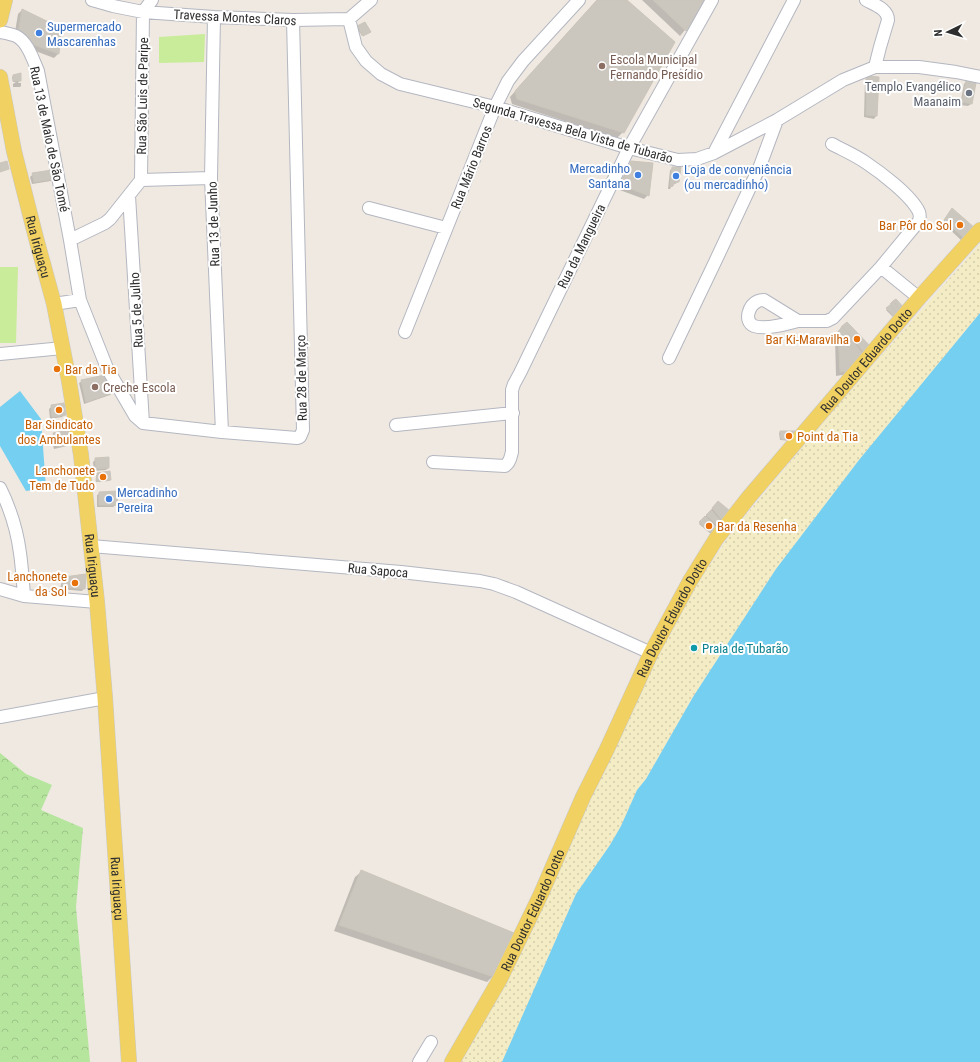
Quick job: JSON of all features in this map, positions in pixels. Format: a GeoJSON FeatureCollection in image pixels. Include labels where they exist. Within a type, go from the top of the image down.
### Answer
{"type":"FeatureCollection","features":[{"type":"Feature","properties":{"kind":"main road"},"geometry":{"type":"LineString","coordinates":[[0,20],[5,0]]}},
{"type":"Feature","properties":{"kind":"main road","name":"Rua Iriguaçu"},"geometry":{"type":"LineString","coordinates":[[0,77],[14,151],[54,304],[69,381],[81,455],[97,602],[105,698],[129,1062]]}},
{"type":"Feature","properties":{"kind":"main road","name":"Rua Doutor Eduardo Dotto"},"geometry":{"type":"LineString","coordinates":[[452,1062],[500,979],[541,894],[583,797],[607,749],[651,653],[690,580],[716,539],[749,497],[919,298],[980,230]]}},
{"type":"Feature","properties":{"kind":"street","name":"Travessa Montes Claros"},"geometry":{"type":"LineString","coordinates":[[92,0],[142,12],[293,20],[349,19]]}},
{"type":"Feature","properties":{"kind":"street"},"geometry":{"type":"LineString","coordinates":[[142,12],[152,0]]}},
{"type":"Feature","properties":{"kind":"street"},"geometry":{"type":"LineString","coordinates":[[349,19],[372,0]]}},
{"type":"Feature","properties":{"kind":"street","name":"Rua Mário Barros"},"geometry":{"type":"LineString","coordinates":[[405,332],[495,107],[508,80],[523,60],[579,0]]}},
{"type":"Feature","properties":{"kind":"street","name":"Rua da Mangueira"},"geometry":{"type":"LineString","coordinates":[[513,413],[512,390],[514,384],[629,148],[712,0]]}},
{"type":"Feature","properties":{"kind":"street"},"geometry":{"type":"LineString","coordinates":[[714,153],[794,0]]}},
{"type":"Feature","properties":{"kind":"street"},"geometry":{"type":"LineString","coordinates":[[866,0],[886,12],[888,16],[875,67]]}},
{"type":"Feature","properties":{"kind":"street","name":"Rua São Luis de Paripe"},"geometry":{"type":"LineString","coordinates":[[141,180],[142,12]]}},
{"type":"Feature","properties":{"kind":"street","name":"Rua 13 de Junho"},"geometry":{"type":"LineString","coordinates":[[214,16],[211,178],[222,432]]}},
{"type":"Feature","properties":{"kind":"street","name":"Segunda Travessa Bela Vista de Tubarão"},"geometry":{"type":"LineString","coordinates":[[349,19],[356,47],[366,61],[381,74],[400,84],[495,107],[629,148],[678,160],[697,159],[714,153],[777,120],[843,80],[875,67],[919,67],[980,77]]}},
{"type":"Feature","properties":{"kind":"street","name":"Rua 28 de Março"},"geometry":{"type":"LineString","coordinates":[[143,423],[222,432],[297,438],[300,437],[303,430],[293,20]]}},
{"type":"Feature","properties":{"kind":"street","name":"Rua 13 de Maio de São Tomé"},"geometry":{"type":"LineString","coordinates":[[0,32],[17,37],[25,44],[38,72],[80,300]]}},
{"type":"Feature","properties":{"kind":"street"},"geometry":{"type":"LineString","coordinates":[[669,358],[760,166],[777,120]]}},
{"type":"Feature","properties":{"kind":"street"},"geometry":{"type":"LineString","coordinates":[[798,321],[827,321],[833,318],[881,267],[919,221],[920,217],[919,212],[898,186],[864,161],[832,144]]}},
{"type":"Feature","properties":{"kind":"street"},"geometry":{"type":"LineString","coordinates":[[70,240],[105,223],[110,219],[141,180],[211,178]]}},
{"type":"Feature","properties":{"kind":"street","name":"Rua 5 de Julho"},"geometry":{"type":"LineString","coordinates":[[129,196],[143,423]]}},
{"type":"Feature","properties":{"kind":"street"},"geometry":{"type":"LineString","coordinates":[[369,208],[446,228]]}},
{"type":"Feature","properties":{"kind":"street"},"geometry":{"type":"LineString","coordinates":[[881,267],[919,298]]}},
{"type":"Feature","properties":{"kind":"street"},"geometry":{"type":"LineString","coordinates":[[54,304],[80,300],[107,368],[135,416],[143,423]]}},
{"type":"Feature","properties":{"kind":"street"},"geometry":{"type":"LineString","coordinates":[[0,354],[63,348]]}},
{"type":"Feature","properties":{"kind":"street"},"geometry":{"type":"LineString","coordinates":[[396,425],[513,413],[512,452],[510,459],[505,466],[433,462]]}},
{"type":"Feature","properties":{"kind":"street"},"geometry":{"type":"LineString","coordinates":[[0,488],[8,505],[20,552],[24,596]]}},
{"type":"Feature","properties":{"kind":"street","name":"Rua Sapoca"},"geometry":{"type":"LineString","coordinates":[[91,546],[401,572],[480,581],[494,584],[516,592],[651,653]]}},
{"type":"Feature","properties":{"kind":"street"},"geometry":{"type":"LineString","coordinates":[[0,589],[24,596],[97,602]]}},
{"type":"Feature","properties":{"kind":"street"},"geometry":{"type":"LineString","coordinates":[[0,717],[105,698]]}},
{"type":"Feature","properties":{"kind":"street"},"geometry":{"type":"LineString","coordinates":[[419,1062],[431,1042]]}},
{"type":"Feature","properties":{"kind":"green space"},"geometry":{"type":"Polygon","coordinates":[[[205,34],[204,62],[159,63],[159,37],[205,34]]]}},
{"type":"Feature","properties":{"kind":"green space"},"geometry":{"type":"Polygon","coordinates":[[[0,267],[18,267],[16,343],[0,343],[0,267]]]}},
{"type":"Feature","properties":{"kind":"green space"},"geometry":{"type":"Polygon","coordinates":[[[0,753],[26,774],[52,785],[41,810],[83,828],[76,907],[90,1062],[0,1062],[0,753]]]}},
{"type":"Feature","properties":{"kind":"sand","name":"Praia de Tubarão"},"geometry":{"type":"Polygon","coordinates":[[[980,244],[980,313],[859,460],[776,569],[693,697],[646,779],[637,790],[621,826],[610,845],[576,894],[502,1062],[460,1062],[634,700],[688,598],[731,533],[841,401],[980,244]]]}},
{"type":"Feature","properties":{"kind":"water"},"geometry":{"type":"Polygon","coordinates":[[[980,313],[980,1062],[502,1062],[576,894],[610,845],[621,826],[637,790],[646,779],[693,697],[776,569],[859,460],[980,313]]]}},
{"type":"Feature","properties":{"kind":"water"},"geometry":{"type":"Polygon","coordinates":[[[20,391],[41,419],[46,488],[26,491],[0,446],[0,407],[20,391]]]}},
{"type":"Feature","properties":{"kind":"building"},"geometry":{"type":"Polygon","coordinates":[[[597,0],[627,0],[675,42],[624,133],[517,99],[515,91],[597,0]]]}},
{"type":"Feature","properties":{"kind":"building"},"geometry":{"type":"Polygon","coordinates":[[[653,0],[706,0],[686,31],[653,0]]]}},
{"type":"Feature","properties":{"kind":"building"},"geometry":{"type":"Polygon","coordinates":[[[22,9],[61,28],[59,54],[26,42],[18,34],[22,9]]]}},
{"type":"Feature","properties":{"kind":"building"},"geometry":{"type":"Polygon","coordinates":[[[365,22],[371,32],[363,36],[357,26],[365,22]]]}},
{"type":"Feature","properties":{"kind":"building"},"geometry":{"type":"Polygon","coordinates":[[[21,73],[21,81],[13,81],[13,75],[21,73]]]}},
{"type":"Feature","properties":{"kind":"building"},"geometry":{"type":"Polygon","coordinates":[[[867,76],[879,77],[877,116],[866,115],[867,76]]]}},
{"type":"Feature","properties":{"kind":"building"},"geometry":{"type":"Polygon","coordinates":[[[966,81],[976,83],[972,104],[962,102],[966,81]]]}},
{"type":"Feature","properties":{"kind":"building"},"geometry":{"type":"Polygon","coordinates":[[[7,161],[9,169],[0,172],[0,163],[7,161]]]}},
{"type":"Feature","properties":{"kind":"building"},"geometry":{"type":"Polygon","coordinates":[[[631,161],[653,163],[649,196],[621,185],[631,161]]]}},
{"type":"Feature","properties":{"kind":"building"},"geometry":{"type":"Polygon","coordinates":[[[672,167],[681,167],[679,182],[675,182],[673,186],[670,187],[672,167]]]}},
{"type":"Feature","properties":{"kind":"building"},"geometry":{"type":"Polygon","coordinates":[[[52,170],[55,179],[34,182],[32,173],[52,170]]]}},
{"type":"Feature","properties":{"kind":"building"},"geometry":{"type":"Polygon","coordinates":[[[952,208],[976,229],[966,240],[944,220],[952,208]]]}},
{"type":"Feature","properties":{"kind":"building"},"geometry":{"type":"Polygon","coordinates":[[[896,299],[905,309],[902,313],[893,301],[896,299]]]}},
{"type":"Feature","properties":{"kind":"building"},"geometry":{"type":"Polygon","coordinates":[[[893,301],[901,313],[899,316],[890,304],[893,301]]]}},
{"type":"Feature","properties":{"kind":"building"},"geometry":{"type":"Polygon","coordinates":[[[890,305],[899,316],[896,319],[886,308],[890,305]]]}},
{"type":"Feature","properties":{"kind":"building"},"geometry":{"type":"Polygon","coordinates":[[[847,322],[872,348],[866,355],[842,326],[847,322]]]}},
{"type":"Feature","properties":{"kind":"building"},"geometry":{"type":"Polygon","coordinates":[[[842,326],[864,356],[853,371],[840,372],[838,333],[842,326]]]}},
{"type":"Feature","properties":{"kind":"building"},"geometry":{"type":"Polygon","coordinates":[[[105,375],[113,393],[86,402],[81,380],[105,375]]]}},
{"type":"Feature","properties":{"kind":"building"},"geometry":{"type":"Polygon","coordinates":[[[64,403],[66,415],[52,417],[51,405],[64,403]]]}},
{"type":"Feature","properties":{"kind":"building"},"geometry":{"type":"Polygon","coordinates":[[[69,430],[71,444],[57,447],[53,433],[69,430]]]}},
{"type":"Feature","properties":{"kind":"building"},"geometry":{"type":"Polygon","coordinates":[[[780,431],[800,431],[794,440],[781,439],[780,431]]]}},
{"type":"Feature","properties":{"kind":"building"},"geometry":{"type":"Polygon","coordinates":[[[109,457],[109,468],[96,469],[95,458],[109,457]]]}},
{"type":"Feature","properties":{"kind":"building"},"geometry":{"type":"Polygon","coordinates":[[[110,471],[111,480],[96,481],[97,473],[110,471]]]}},
{"type":"Feature","properties":{"kind":"building"},"geometry":{"type":"Polygon","coordinates":[[[118,491],[117,505],[99,505],[99,492],[118,491]]]}},
{"type":"Feature","properties":{"kind":"building"},"geometry":{"type":"Polygon","coordinates":[[[718,501],[730,511],[723,521],[712,508],[718,501]]]}},
{"type":"Feature","properties":{"kind":"building"},"geometry":{"type":"Polygon","coordinates":[[[711,510],[722,522],[718,526],[706,515],[711,510]]]}},
{"type":"Feature","properties":{"kind":"building"},"geometry":{"type":"Polygon","coordinates":[[[705,516],[717,528],[712,534],[699,522],[705,516]]]}},
{"type":"Feature","properties":{"kind":"building"},"geometry":{"type":"Polygon","coordinates":[[[86,574],[85,589],[62,587],[64,577],[86,574]]]}},
{"type":"Feature","properties":{"kind":"building"},"geometry":{"type":"Polygon","coordinates":[[[361,870],[514,933],[494,977],[339,925],[361,870]]]}},
{"type":"Feature","properties":{"kind":"place","name":"Supermercado Mascarenhas"},"geometry":{"type":"Point","coordinates":[39,33]}},
{"type":"Feature","properties":{"kind":"place","name":"Escola Municipal Fernando Presídio"},"geometry":{"type":"Point","coordinates":[602,66]}},
{"type":"Feature","properties":{"kind":"place","name":"Templo Evangélico Maanaim"},"geometry":{"type":"Point","coordinates":[969,93]}},
{"type":"Feature","properties":{"kind":"place","name":"Mercadinho Santana"},"geometry":{"type":"Point","coordinates":[638,175]}},
{"type":"Feature","properties":{"kind":"place","name":"Loja de conveniência (ou mercadinho)"},"geometry":{"type":"Point","coordinates":[676,176]}},
{"type":"Feature","properties":{"kind":"place","name":"Bar Pôr do Sol"},"geometry":{"type":"Point","coordinates":[960,225]}},
{"type":"Feature","properties":{"kind":"place","name":"Bar Ki-Maravilha"},"geometry":{"type":"Point","coordinates":[857,339]}},
{"type":"Feature","properties":{"kind":"place","name":"Bar da Tia"},"geometry":{"type":"Point","coordinates":[57,369]}},
{"type":"Feature","properties":{"kind":"place","name":"Creche Escola"},"geometry":{"type":"Point","coordinates":[95,387]}},
{"type":"Feature","properties":{"kind":"place","name":"Bar Sindicato dos Ambulantes"},"geometry":{"type":"Point","coordinates":[59,410]}},
{"type":"Feature","properties":{"kind":"place","name":"Point da Tia"},"geometry":{"type":"Point","coordinates":[789,436]}},
{"type":"Feature","properties":{"kind":"place","name":"Lanchonete Tem de Tudo"},"geometry":{"type":"Point","coordinates":[103,477]}},
{"type":"Feature","properties":{"kind":"place","name":"Mercadinho Pereira"},"geometry":{"type":"Point","coordinates":[109,499]}},
{"type":"Feature","properties":{"kind":"place","name":"Bar da Resenha"},"geometry":{"type":"Point","coordinates":[709,526]}},
{"type":"Feature","properties":{"kind":"place","name":"Lanchonete da Sol"},"geometry":{"type":"Point","coordinates":[75,583]}},
{"type":"Feature","properties":{"kind":"place","name":"Praia de Tubarão"},"geometry":{"type":"Point","coordinates":[694,648]}}]}
